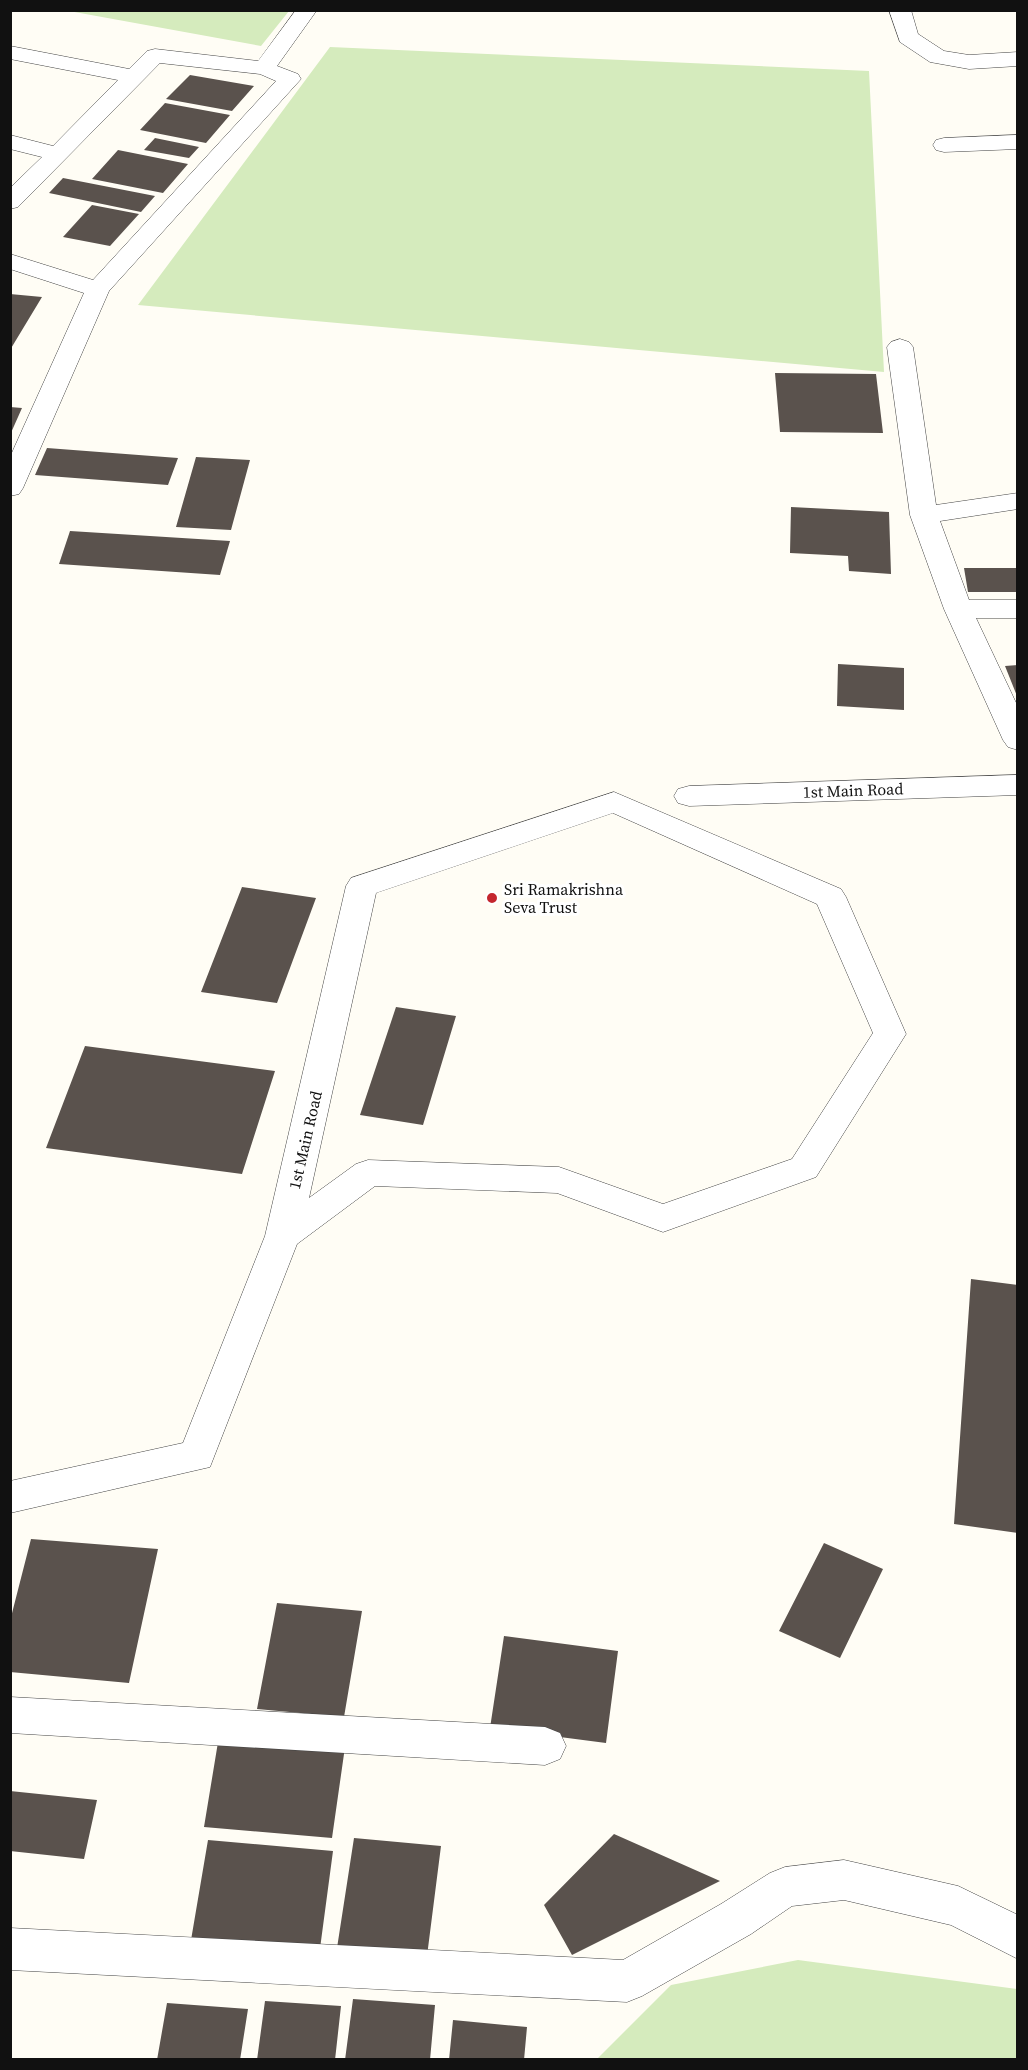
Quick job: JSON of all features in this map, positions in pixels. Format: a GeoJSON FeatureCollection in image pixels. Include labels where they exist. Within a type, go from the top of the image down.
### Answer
{"type":"FeatureCollection","features":[{"type":"Feature","properties":{"kind":"street"},"geometry":{"type":"LineString","coordinates":[[264,68],[307,10]]}},
{"type":"Feature","properties":{"kind":"street"},"geometry":{"type":"LineString","coordinates":[[900,10],[908,37],[938,57],[969,62],[1017,59]]}},
{"type":"Feature","properties":{"kind":"street"},"geometry":{"type":"LineString","coordinates":[[10,52],[135,77]]}},
{"type":"Feature","properties":{"kind":"street"},"geometry":{"type":"LineString","coordinates":[[10,202],[155,56],[264,68],[290,79],[98,290],[10,488]]}},
{"type":"Feature","properties":{"kind":"street"},"geometry":{"type":"LineString","coordinates":[[10,142],[58,154]]}},
{"type":"Feature","properties":{"kind":"street"},"geometry":{"type":"LineString","coordinates":[[944,146],[1017,142]]}},
{"type":"Feature","properties":{"kind":"street"},"geometry":{"type":"LineString","coordinates":[[10,261],[98,290]]}},
{"type":"Feature","properties":{"kind":"street"},"geometry":{"type":"LineString","coordinates":[[900,346],[924,514],[958,609],[1017,740]]}},
{"type":"Feature","properties":{"kind":"street"},"geometry":{"type":"LineString","coordinates":[[924,514],[1017,501]]}},
{"type":"Feature","properties":{"kind":"street"},"geometry":{"type":"LineString","coordinates":[[958,609],[1017,609]]}},
{"type":"Feature","properties":{"kind":"street","name":"1st Main Road"},"geometry":{"type":"LineString","coordinates":[[689,796],[1017,784]]}},
{"type":"Feature","properties":{"kind":"street","name":"1st Main Road"},"geometry":{"type":"LineString","coordinates":[[11,1504],[197,1456],[283,1236],[362,886],[614,802],[830,897],[890,1034],[804,1168],[663,1218],[559,1180],[368,1173],[283,1236]]}},
{"type":"Feature","properties":{"kind":"street"},"geometry":{"type":"LineString","coordinates":[[10,1715],[545,1746]]}},
{"type":"Feature","properties":{"kind":"street"},"geometry":{"type":"LineString","coordinates":[[10,1949],[627,1981],[736,1919],[785,1887],[844,1880],[958,1906],[1017,1938]]}},
{"type":"Feature","properties":{"kind":"green space"},"geometry":{"type":"Polygon","coordinates":[[[289,10],[261,46],[69,11],[289,10]]]}},
{"type":"Feature","properties":{"kind":"green space"},"geometry":{"type":"Polygon","coordinates":[[[330,47],[869,71],[884,372],[138,305],[330,47]]]}},
{"type":"Feature","properties":{"kind":"green space"},"geometry":{"type":"Polygon","coordinates":[[[798,1960],[1017,1989],[1017,2059],[597,2059],[671,1985],[798,1960]]]}},
{"type":"Feature","properties":{"kind":"building"},"geometry":{"type":"Polygon","coordinates":[[[190,75],[254,86],[232,111],[166,99],[190,75]]]}},
{"type":"Feature","properties":{"kind":"building"},"geometry":{"type":"Polygon","coordinates":[[[165,103],[230,115],[206,143],[140,130],[165,103]]]}},
{"type":"Feature","properties":{"kind":"building"},"geometry":{"type":"Polygon","coordinates":[[[155,138],[199,147],[189,158],[144,150],[155,138]]]}},
{"type":"Feature","properties":{"kind":"building"},"geometry":{"type":"Polygon","coordinates":[[[118,150],[188,164],[163,193],[92,179],[118,150]]]}},
{"type":"Feature","properties":{"kind":"building"},"geometry":{"type":"Polygon","coordinates":[[[63,178],[155,196],[141,212],[49,193],[63,178]]]}},
{"type":"Feature","properties":{"kind":"building"},"geometry":{"type":"Polygon","coordinates":[[[92,205],[139,214],[110,246],[63,237],[92,205]]]}},
{"type":"Feature","properties":{"kind":"building"},"geometry":{"type":"Polygon","coordinates":[[[10,294],[42,297],[10,350],[10,294]]]}},
{"type":"Feature","properties":{"kind":"building"},"geometry":{"type":"Polygon","coordinates":[[[775,373],[876,374],[883,433],[780,432],[775,373]]]}},
{"type":"Feature","properties":{"kind":"building"},"geometry":{"type":"Polygon","coordinates":[[[10,407],[22,408],[10,435],[10,407]]]}},
{"type":"Feature","properties":{"kind":"building"},"geometry":{"type":"Polygon","coordinates":[[[47,448],[178,458],[168,485],[35,475],[47,448]]]}},
{"type":"Feature","properties":{"kind":"building"},"geometry":{"type":"Polygon","coordinates":[[[196,457],[250,460],[231,530],[176,527],[196,457]]]}},
{"type":"Feature","properties":{"kind":"building"},"geometry":{"type":"Polygon","coordinates":[[[791,507],[889,512],[891,574],[849,571],[848,556],[790,553],[791,507]]]}},
{"type":"Feature","properties":{"kind":"building"},"geometry":{"type":"Polygon","coordinates":[[[70,531],[230,541],[220,575],[59,564],[70,531]]]}},
{"type":"Feature","properties":{"kind":"building"},"geometry":{"type":"Polygon","coordinates":[[[964,568],[1018,568],[1018,592],[968,592],[964,568]]]}},
{"type":"Feature","properties":{"kind":"building"},"geometry":{"type":"Polygon","coordinates":[[[838,664],[904,668],[904,710],[837,706],[838,664]]]}},
{"type":"Feature","properties":{"kind":"building"},"geometry":{"type":"Polygon","coordinates":[[[1018,665],[1018,696],[1017,696],[1005,666],[1018,665]]]}},
{"type":"Feature","properties":{"kind":"building"},"geometry":{"type":"Polygon","coordinates":[[[242,887],[316,898],[277,1003],[201,992],[242,887]]]}},
{"type":"Feature","properties":{"kind":"building"},"geometry":{"type":"Polygon","coordinates":[[[396,1007],[456,1016],[423,1125],[360,1115],[396,1007]]]}},
{"type":"Feature","properties":{"kind":"building"},"geometry":{"type":"Polygon","coordinates":[[[85,1046],[275,1071],[242,1174],[46,1148],[85,1046]]]}},
{"type":"Feature","properties":{"kind":"building"},"geometry":{"type":"Polygon","coordinates":[[[971,1279],[1018,1285],[1018,1533],[954,1524],[971,1279]]]}},
{"type":"Feature","properties":{"kind":"building"},"geometry":{"type":"Polygon","coordinates":[[[31,1539],[158,1549],[129,1683],[10,1672],[10,1621],[31,1539]]]}},
{"type":"Feature","properties":{"kind":"building"},"geometry":{"type":"Polygon","coordinates":[[[824,1543],[883,1569],[840,1658],[779,1631],[824,1543]]]}},
{"type":"Feature","properties":{"kind":"building"},"geometry":{"type":"Polygon","coordinates":[[[277,1603],[362,1611],[344,1717],[257,1709],[277,1603]]]}},
{"type":"Feature","properties":{"kind":"building"},"geometry":{"type":"Polygon","coordinates":[[[504,1636],[618,1651],[606,1743],[490,1728],[504,1636]]]}},
{"type":"Feature","properties":{"kind":"building"},"geometry":{"type":"Polygon","coordinates":[[[220,1730],[346,1740],[332,1838],[204,1827],[220,1730]]]}},
{"type":"Feature","properties":{"kind":"building"},"geometry":{"type":"Polygon","coordinates":[[[10,1791],[97,1800],[84,1859],[10,1851],[10,1791]]]}},
{"type":"Feature","properties":{"kind":"building"},"geometry":{"type":"Polygon","coordinates":[[[614,1834],[720,1881],[572,1955],[544,1905],[614,1834]]]}},
{"type":"Feature","properties":{"kind":"building"},"geometry":{"type":"Polygon","coordinates":[[[354,1838],[441,1846],[427,1956],[337,1948],[354,1838]]]}},
{"type":"Feature","properties":{"kind":"building"},"geometry":{"type":"Polygon","coordinates":[[[208,1840],[333,1851],[319,1956],[190,1946],[208,1840]]]}},
{"type":"Feature","properties":{"kind":"building"},"geometry":{"type":"Polygon","coordinates":[[[353,1999],[435,2005],[430,2060],[345,2060],[353,1999]]]}},
{"type":"Feature","properties":{"kind":"building"},"geometry":{"type":"Polygon","coordinates":[[[265,2001],[341,2006],[335,2060],[257,2060],[265,2001]]]}},
{"type":"Feature","properties":{"kind":"building"},"geometry":{"type":"Polygon","coordinates":[[[167,2003],[248,2009],[240,2060],[157,2060],[167,2003]]]}},
{"type":"Feature","properties":{"kind":"building"},"geometry":{"type":"Polygon","coordinates":[[[453,2020],[527,2027],[524,2060],[449,2060],[453,2020]]]}},
{"type":"Feature","properties":{"kind":"place","name":"Sri Ramakrishna Seva Trust"},"geometry":{"type":"Point","coordinates":[492,898]}}]}
